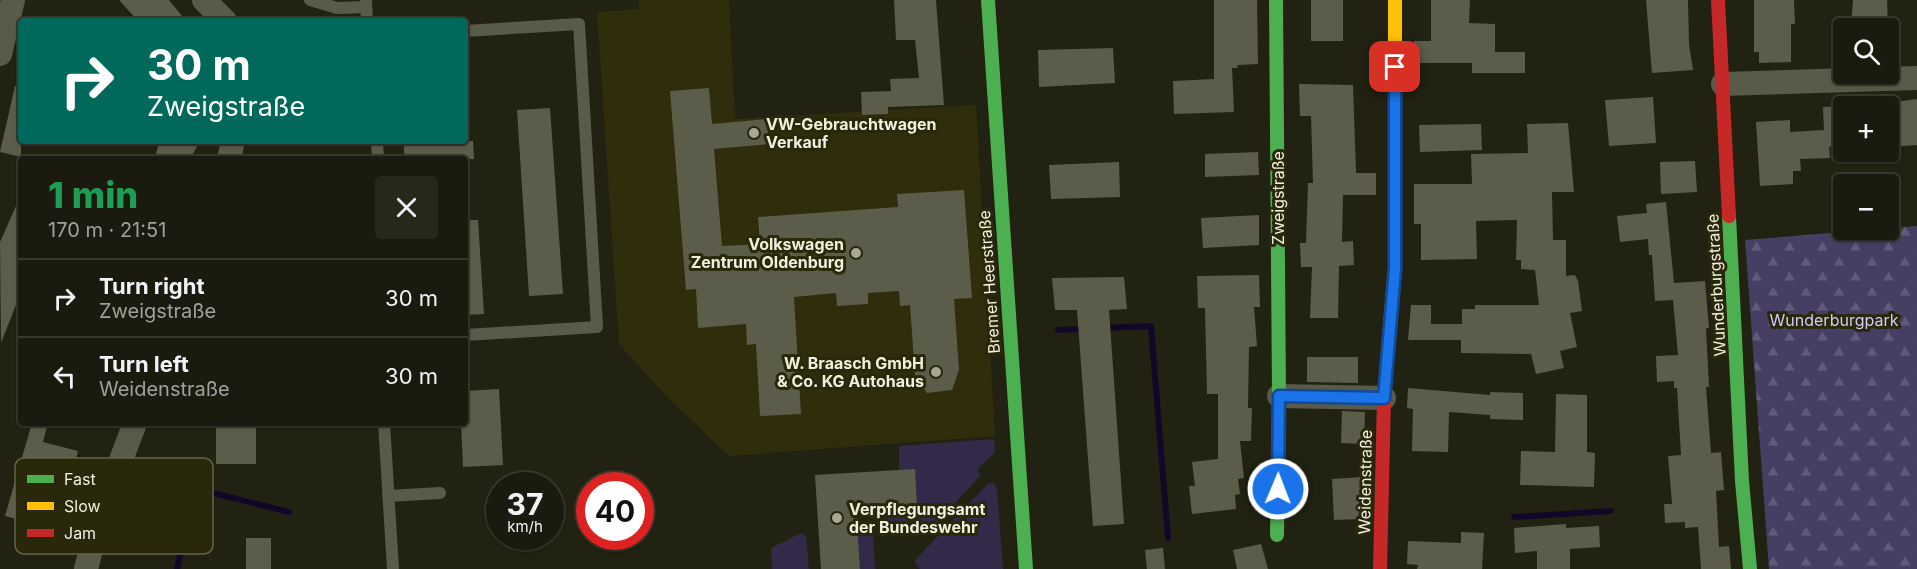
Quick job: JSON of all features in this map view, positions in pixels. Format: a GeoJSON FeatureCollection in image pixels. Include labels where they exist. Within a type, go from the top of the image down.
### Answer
{"type":"FeatureCollection","features":[{"type":"Feature","properties":{"kind":"street"},"geometry":{"type":"LineString","coordinates":[[0,54],[13,0]]}},
{"type":"Feature","properties":{"kind":"street"},"geometry":{"type":"LineString","coordinates":[[204,0],[222,18]]}},
{"type":"Feature","properties":{"kind":"street","name":"Bremer Heerstraße"},"geometry":{"type":"LineString","coordinates":[[988,0],[1026,566]]}},
{"type":"Feature","properties":{"kind":"street","name":"Zweigstraße"},"geometry":{"type":"LineString","coordinates":[[1276,0],[1279,396],[1277,535]]}},
{"type":"Feature","properties":{"kind":"street","name":"Weidenstraße"},"geometry":{"type":"LineString","coordinates":[[1380,569],[1384,398],[1395,269],[1395,0]]}},
{"type":"Feature","properties":{"kind":"street","name":"Wunderburgstraße"},"geometry":{"type":"LineString","coordinates":[[1718,0],[1742,481],[1750,569]]}},
{"type":"Feature","properties":{"kind":"street"},"geometry":{"type":"LineString","coordinates":[[1723,84],[1917,78]]}},
{"type":"Feature","properties":{"kind":"street"},"geometry":{"type":"LineString","coordinates":[[1279,396],[1384,398]]}},
{"type":"Feature","properties":{"kind":"street"},"geometry":{"type":"LineString","coordinates":[[122,458],[134,426]]}},
{"type":"Feature","properties":{"kind":"street"},"geometry":{"type":"LineString","coordinates":[[86,569],[90,554]]}},
{"type":"Feature","properties":{"kind":"lane"},"geometry":{"type":"LineString","coordinates":[[310,0],[337,8],[366,3],[367,18]]}},
{"type":"Feature","properties":{"kind":"lane"},"geometry":{"type":"LineString","coordinates":[[468,31],[579,24],[597,327],[468,335]]}},
{"type":"Feature","properties":{"kind":"lane"},"geometry":{"type":"LineString","coordinates":[[384,426],[393,569]]}},
{"type":"Feature","properties":{"kind":"lane"},"geometry":{"type":"LineString","coordinates":[[388,496],[440,493]]}},
{"type":"Feature","properties":{"kind":"shaded area"},"geometry":{"type":"Polygon","coordinates":[[[639,0],[729,0],[735,119],[976,105],[995,436],[729,456],[667,397],[619,344],[597,12],[639,9],[639,0]]]}},
{"type":"Feature","properties":{"kind":"shaded area"},"geometry":{"type":"Polygon","coordinates":[[[994,439],[995,452],[977,470],[981,475],[928,532],[881,535],[874,510],[899,470],[899,446],[994,439]]]}},
{"type":"Feature","properties":{"kind":"shaded area"},"geometry":{"type":"Polygon","coordinates":[[[989,483],[993,483],[997,489],[1003,569],[920,569],[915,563],[916,559],[989,483]]]}},
{"type":"Feature","properties":{"kind":"shaded area"},"geometry":{"type":"Polygon","coordinates":[[[857,530],[873,532],[875,569],[859,569],[857,530]]]}},
{"type":"Feature","properties":{"kind":"shaded area"},"geometry":{"type":"Polygon","coordinates":[[[801,533],[806,536],[809,569],[772,569],[771,548],[801,533]]]}},
{"type":"Feature","properties":{"kind":"green space","name":"Wunderburgpark"},"geometry":{"type":"Polygon","coordinates":[[[1917,226],[1917,569],[1769,569],[1745,240],[1833,233],[1833,240],[1899,240],[1899,227],[1917,226]]]}},
{"type":"Feature","properties":{"kind":"building"},"geometry":{"type":"Polygon","coordinates":[[[119,0],[169,0],[184,18],[135,18],[119,0]]]}},
{"type":"Feature","properties":{"kind":"building"},"geometry":{"type":"Polygon","coordinates":[[[894,0],[936,0],[944,105],[888,107],[888,114],[862,115],[861,92],[891,91],[890,79],[919,78],[915,40],[896,40],[894,0]]]}},
{"type":"Feature","properties":{"kind":"building"},"geometry":{"type":"Polygon","coordinates":[[[1214,0],[1257,0],[1258,64],[1238,65],[1237,68],[1232,68],[1234,112],[1174,114],[1173,81],[1214,79],[1214,0]]]}},
{"type":"Feature","properties":{"kind":"building"},"geometry":{"type":"Polygon","coordinates":[[[1311,0],[1343,0],[1343,41],[1311,41],[1311,0]]]}},
{"type":"Feature","properties":{"kind":"building"},"geometry":{"type":"Polygon","coordinates":[[[1431,0],[1470,0],[1469,23],[1495,24],[1495,52],[1525,52],[1525,73],[1472,73],[1472,63],[1414,63],[1414,41],[1431,41],[1431,0]]]}},
{"type":"Feature","properties":{"kind":"building"},"geometry":{"type":"Polygon","coordinates":[[[1646,0],[1688,0],[1689,45],[1693,70],[1652,73],[1646,0]]]}},
{"type":"Feature","properties":{"kind":"building"},"geometry":{"type":"Polygon","coordinates":[[[1754,0],[1794,0],[1795,24],[1791,24],[1791,62],[1759,63],[1759,52],[1754,52],[1754,0]]]}},
{"type":"Feature","properties":{"kind":"building"},"geometry":{"type":"Polygon","coordinates":[[[1853,0],[1887,0],[1888,18],[1852,18],[1853,0]]]}},
{"type":"Feature","properties":{"kind":"building"},"geometry":{"type":"Polygon","coordinates":[[[1113,48],[1115,83],[1039,87],[1038,50],[1113,48]]]}},
{"type":"Feature","properties":{"kind":"building"},"geometry":{"type":"Polygon","coordinates":[[[1299,84],[1353,85],[1356,173],[1376,173],[1376,195],[1343,195],[1342,242],[1353,241],[1354,265],[1339,266],[1338,318],[1310,318],[1312,267],[1301,267],[1300,243],[1306,243],[1308,183],[1313,183],[1311,116],[1300,116],[1299,84]]]}},
{"type":"Feature","properties":{"kind":"building"},"geometry":{"type":"Polygon","coordinates":[[[15,86],[18,86],[18,144],[21,144],[21,156],[0,152],[15,86]]]}},
{"type":"Feature","properties":{"kind":"building"},"geometry":{"type":"Polygon","coordinates":[[[709,88],[712,124],[767,119],[769,144],[714,149],[722,246],[760,244],[758,217],[898,207],[897,194],[964,190],[972,298],[954,299],[959,370],[952,390],[927,393],[915,375],[910,305],[900,306],[899,291],[868,293],[868,304],[837,306],[836,293],[794,297],[801,414],[760,416],[756,344],[747,345],[746,324],[698,328],[696,289],[686,290],[670,91],[709,88]]]}},
{"type":"Feature","properties":{"kind":"building"},"geometry":{"type":"Polygon","coordinates":[[[1653,97],[1656,143],[1609,146],[1605,100],[1653,97]]]}},
{"type":"Feature","properties":{"kind":"building"},"geometry":{"type":"Polygon","coordinates":[[[1917,99],[1917,145],[1899,146],[1899,101],[1917,99]]]}},
{"type":"Feature","properties":{"kind":"building"},"geometry":{"type":"Polygon","coordinates":[[[1823,107],[1833,107],[1833,146],[1829,147],[1830,158],[1800,159],[1801,171],[1793,171],[1793,184],[1760,186],[1756,122],[1790,120],[1790,132],[1824,130],[1823,107]]]}},
{"type":"Feature","properties":{"kind":"building"},"geometry":{"type":"Polygon","coordinates":[[[550,108],[563,294],[529,296],[517,110],[550,108]]]}},
{"type":"Feature","properties":{"kind":"building"},"geometry":{"type":"Polygon","coordinates":[[[1568,123],[1574,192],[1552,192],[1553,240],[1566,240],[1566,276],[1575,275],[1578,281],[1582,311],[1570,313],[1577,347],[1560,351],[1564,368],[1536,374],[1531,354],[1461,353],[1461,340],[1408,340],[1411,305],[1431,305],[1431,324],[1462,324],[1462,309],[1475,309],[1475,305],[1539,305],[1535,270],[1521,269],[1521,260],[1516,260],[1517,220],[1476,221],[1477,259],[1421,260],[1421,224],[1414,224],[1414,184],[1472,184],[1471,154],[1528,153],[1527,124],[1568,123]]]}},
{"type":"Feature","properties":{"kind":"building"},"geometry":{"type":"Polygon","coordinates":[[[1481,124],[1482,150],[1420,152],[1419,125],[1481,124]]]}},
{"type":"Feature","properties":{"kind":"building"},"geometry":{"type":"Polygon","coordinates":[[[468,141],[473,141],[474,159],[468,159],[468,156],[405,156],[403,144],[468,144],[468,141]]]}},
{"type":"Feature","properties":{"kind":"building"},"geometry":{"type":"Polygon","coordinates":[[[158,144],[198,144],[192,156],[156,156],[158,144]]]}},
{"type":"Feature","properties":{"kind":"building"},"geometry":{"type":"Polygon","coordinates":[[[1258,152],[1259,175],[1205,177],[1205,154],[1258,152]]]}},
{"type":"Feature","properties":{"kind":"building"},"geometry":{"type":"Polygon","coordinates":[[[1695,161],[1697,192],[1661,194],[1660,162],[1695,161]]]}},
{"type":"Feature","properties":{"kind":"building"},"geometry":{"type":"Polygon","coordinates":[[[1119,162],[1120,197],[1051,199],[1049,165],[1119,162]]]}},
{"type":"Feature","properties":{"kind":"building"},"geometry":{"type":"Polygon","coordinates":[[[18,202],[18,300],[1,343],[0,242],[18,202]]]}},
{"type":"Feature","properties":{"kind":"building"},"geometry":{"type":"Polygon","coordinates":[[[1666,202],[1674,283],[1705,281],[1709,328],[1706,328],[1709,387],[1706,387],[1711,453],[1721,452],[1724,490],[1716,491],[1719,547],[1729,546],[1731,569],[1701,569],[1698,527],[1685,528],[1685,522],[1665,523],[1664,504],[1672,504],[1668,456],[1681,455],[1677,388],[1674,388],[1674,381],[1657,382],[1656,356],[1678,355],[1673,300],[1655,301],[1652,255],[1649,255],[1648,239],[1620,242],[1617,216],[1647,213],[1646,204],[1666,202]]]}},
{"type":"Feature","properties":{"kind":"building"},"geometry":{"type":"Polygon","coordinates":[[[1259,215],[1259,245],[1203,248],[1201,218],[1259,215]]]}},
{"type":"Feature","properties":{"kind":"building"},"geometry":{"type":"Polygon","coordinates":[[[468,220],[478,220],[484,314],[468,315],[468,220]]]}},
{"type":"Feature","properties":{"kind":"building"},"geometry":{"type":"Polygon","coordinates":[[[1259,275],[1260,307],[1254,307],[1257,346],[1249,347],[1248,408],[1252,408],[1251,441],[1240,441],[1244,478],[1238,479],[1240,494],[1235,495],[1236,509],[1192,514],[1189,486],[1195,486],[1192,462],[1218,459],[1218,394],[1207,394],[1205,308],[1198,308],[1197,276],[1259,275]]]}},
{"type":"Feature","properties":{"kind":"building"},"geometry":{"type":"Polygon","coordinates":[[[1124,277],[1127,309],[1109,310],[1124,524],[1093,526],[1077,310],[1055,310],[1052,278],[1124,277]]]}},
{"type":"Feature","properties":{"kind":"building"},"geometry":{"type":"Polygon","coordinates":[[[1307,357],[1358,357],[1358,383],[1307,382],[1307,357]]]}},
{"type":"Feature","properties":{"kind":"building"},"geometry":{"type":"Polygon","coordinates":[[[1408,388],[1490,395],[1490,392],[1523,393],[1523,420],[1490,419],[1490,415],[1449,412],[1448,452],[1412,451],[1413,409],[1407,408],[1408,388]]]}},
{"type":"Feature","properties":{"kind":"building"},"geometry":{"type":"Polygon","coordinates":[[[499,389],[503,465],[463,467],[461,426],[468,426],[468,391],[499,389]]]}},
{"type":"Feature","properties":{"kind":"building"},"geometry":{"type":"Polygon","coordinates":[[[1556,394],[1587,395],[1587,452],[1595,453],[1594,487],[1520,485],[1521,451],[1555,452],[1556,394]]]}},
{"type":"Feature","properties":{"kind":"building"},"geometry":{"type":"Polygon","coordinates":[[[1342,411],[1365,412],[1364,444],[1341,443],[1342,411]]]}},
{"type":"Feature","properties":{"kind":"building"},"geometry":{"type":"Polygon","coordinates":[[[31,426],[47,426],[43,442],[78,451],[76,458],[22,458],[31,426]]]}},
{"type":"Feature","properties":{"kind":"building"},"geometry":{"type":"Polygon","coordinates":[[[216,426],[256,426],[256,464],[216,464],[216,426]]]}},
{"type":"Feature","properties":{"kind":"building","name":"Verpflegungsamt der Bundeswehr"},"geometry":{"type":"Polygon","coordinates":[[[915,469],[917,507],[856,511],[860,569],[821,569],[815,475],[915,469]]]}},
{"type":"Feature","properties":{"kind":"building"},"geometry":{"type":"Polygon","coordinates":[[[1362,477],[1362,519],[1334,520],[1332,479],[1362,477]]]}},
{"type":"Feature","properties":{"kind":"building"},"geometry":{"type":"Polygon","coordinates":[[[15,482],[15,519],[5,516],[15,482]]]}},
{"type":"Feature","properties":{"kind":"building"},"geometry":{"type":"Polygon","coordinates":[[[1566,524],[1566,528],[1599,526],[1600,547],[1570,549],[1570,569],[1537,569],[1537,551],[1515,553],[1514,528],[1566,524]]]}},
{"type":"Feature","properties":{"kind":"building"},"geometry":{"type":"Polygon","coordinates":[[[1461,532],[1484,533],[1482,569],[1417,569],[1418,565],[1407,564],[1408,541],[1461,543],[1461,532]]]}},
{"type":"Feature","properties":{"kind":"building"},"geometry":{"type":"Polygon","coordinates":[[[246,538],[271,538],[271,569],[246,569],[246,538]]]}},
{"type":"Feature","properties":{"kind":"building"},"geometry":{"type":"Polygon","coordinates":[[[1261,544],[1268,569],[1237,569],[1233,550],[1261,544]]]}},
{"type":"Feature","properties":{"kind":"building"},"geometry":{"type":"Polygon","coordinates":[[[1163,548],[1165,569],[1147,569],[1145,550],[1163,548]]]}},
{"type":"Feature","properties":{"kind":"waterway"},"geometry":{"type":"LineString","coordinates":[[1103,328],[1151,326],[1168,538]]}},
{"type":"Feature","properties":{"kind":"waterway"},"geometry":{"type":"LineString","coordinates":[[1058,330],[1084,329]]}},
{"type":"Feature","properties":{"kind":"waterway"},"geometry":{"type":"LineString","coordinates":[[213,493],[289,512]]}},
{"type":"Feature","properties":{"kind":"waterway"},"geometry":{"type":"LineString","coordinates":[[1514,517],[1611,511]]}},
{"type":"Feature","properties":{"kind":"waterway"},"geometry":{"type":"LineString","coordinates":[[177,569],[180,554]]}},
{"type":"Feature","properties":{"kind":"traffic: fast"},"geometry":{"type":"LineString","coordinates":[[988,0],[1026,569]]}},
{"type":"Feature","properties":{"kind":"traffic: fast"},"geometry":{"type":"LineString","coordinates":[[1276,0],[1279,396],[1277,535]]}},
{"type":"Feature","properties":{"kind":"traffic: fast"},"geometry":{"type":"LineString","coordinates":[[1729,216],[1742,481],[1750,569]]}},
{"type":"Feature","properties":{"kind":"traffic: slow"},"geometry":{"type":"LineString","coordinates":[[1389,338],[1395,269],[1395,0]]}},
{"type":"Feature","properties":{"kind":"traffic: jam"},"geometry":{"type":"LineString","coordinates":[[1718,0],[1729,216]]}},
{"type":"Feature","properties":{"kind":"traffic: jam"},"geometry":{"type":"LineString","coordinates":[[1380,569],[1384,398],[1389,338]]}},
{"type":"Feature","properties":{"kind":"place","name":"VW-Gebrauchtwagen Verkauf"},"geometry":{"type":"Point","coordinates":[754,133]}},
{"type":"Feature","properties":{"kind":"place","name":"Volkswagen Zentrum Oldenburg"},"geometry":{"type":"Point","coordinates":[856,253]}},
{"type":"Feature","properties":{"kind":"place","name":"W. Braasch GmbH & Co. KG Autohaus"},"geometry":{"type":"Point","coordinates":[936,372]}},
{"type":"Feature","properties":{"kind":"place","name":"Verpflegungsamt der Bundeswehr"},"geometry":{"type":"Point","coordinates":[837,518]}},
{"type":"Feature","properties":{"kind":"route"},"geometry":{"type":"LineString","coordinates":[[1278,489],[1279,396],[1384,398],[1395,269],[1395,67]]}}]}
